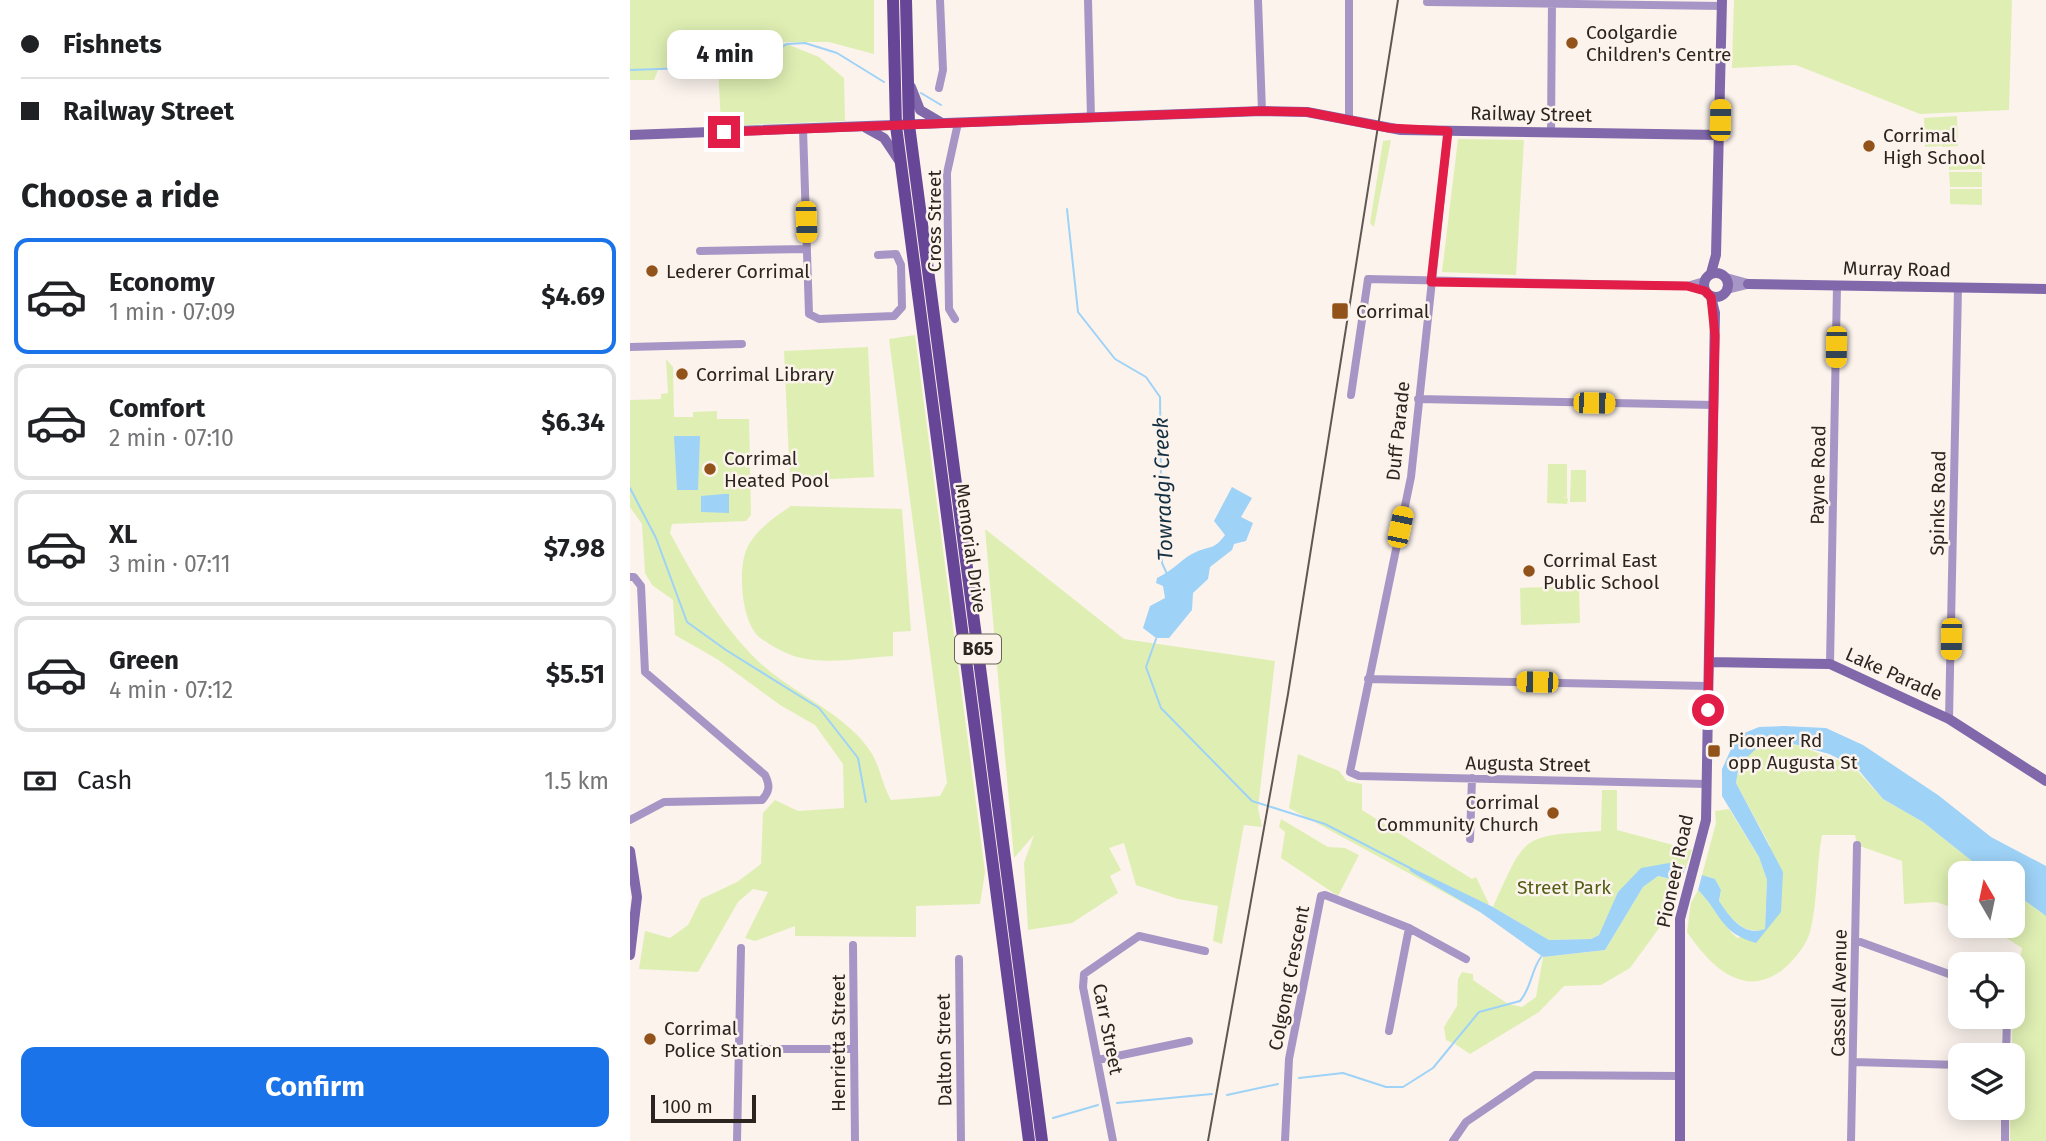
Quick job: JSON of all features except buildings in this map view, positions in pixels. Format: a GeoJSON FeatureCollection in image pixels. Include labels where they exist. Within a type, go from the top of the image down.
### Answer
{"type":"FeatureCollection","features":[{"type":"Feature","properties":{"kind":"main road","name":"Memorial Drive"},"geometry":{"type":"LineString","coordinates":[[893,0],[903,126],[1042,1141]]}},
{"type":"Feature","properties":{"kind":"main road","name":"Memorial Drive"},"geometry":{"type":"LineString","coordinates":[[906,0],[902,169],[1030,1141]]}},
{"type":"Feature","properties":{"kind":"main road","name":"Pioneer Road"},"geometry":{"type":"LineString","coordinates":[[1680,1141],[1679,930],[1705,829],[1707,784],[1722,3]]}},
{"type":"Feature","properties":{"kind":"main road"},"geometry":{"type":"LineString","coordinates":[[906,64],[920,110],[943,124]]}},
{"type":"Feature","properties":{"kind":"main road","name":"Railway Street"},"geometry":{"type":"LineString","coordinates":[[630,135],[1262,111],[1307,112],[1394,129],[1720,135]]}},
{"type":"Feature","properties":{"kind":"main road"},"geometry":{"type":"LineString","coordinates":[[859,127],[884,138],[902,169]]}},
{"type":"Feature","properties":{"kind":"main road","name":"Murray Road"},"geometry":{"type":"LineString","coordinates":[[1748,284],[2046,289]]}},
{"type":"Feature","properties":{"kind":"main road","name":"Lake Parade"},"geometry":{"type":"LineString","coordinates":[[1709,662],[1830,664],[1949,719],[2046,781]]}},
{"type":"Feature","properties":{"kind":"main road"},"geometry":{"type":"LineString","coordinates":[[630,851],[637,897],[630,955]]}},
{"type":"Feature","properties":{"kind":"street"},"geometry":{"type":"LineString","coordinates":[[939,88],[943,70],[940,0]]}},
{"type":"Feature","properties":{"kind":"street"},"geometry":{"type":"LineString","coordinates":[[1088,0],[1091,118]]}},
{"type":"Feature","properties":{"kind":"street"},"geometry":{"type":"LineString","coordinates":[[1258,0],[1262,111]]}},
{"type":"Feature","properties":{"kind":"street"},"geometry":{"type":"LineString","coordinates":[[1349,0],[1349,121]]}},
{"type":"Feature","properties":{"kind":"street"},"geometry":{"type":"LineString","coordinates":[[1427,2],[1722,3]]}},
{"type":"Feature","properties":{"kind":"street"},"geometry":{"type":"LineString","coordinates":[[1551,132],[1552,2]]}},
{"type":"Feature","properties":{"kind":"street","name":"Cross Street"},"geometry":{"type":"LineString","coordinates":[[955,319],[949,309],[947,173],[958,123]]}},
{"type":"Feature","properties":{"kind":"street"},"geometry":{"type":"LineString","coordinates":[[803,129],[809,314],[820,319],[894,316],[902,307],[901,265],[895,254],[878,256]]}},
{"type":"Feature","properties":{"kind":"street","name":"Duff Parade"},"geometry":{"type":"LineString","coordinates":[[1350,772],[1411,477],[1448,131]]}},
{"type":"Feature","properties":{"kind":"street"},"geometry":{"type":"LineString","coordinates":[[700,251],[807,249]]}},
{"type":"Feature","properties":{"kind":"street","name":"Murray Road"},"geometry":{"type":"LineString","coordinates":[[1351,395],[1368,279],[1687,286],[1748,284]]}},
{"type":"Feature","properties":{"kind":"street","name":"Payne Road"},"geometry":{"type":"LineString","coordinates":[[1830,664],[1837,286]]}},
{"type":"Feature","properties":{"kind":"street","name":"Spinks Road"},"geometry":{"type":"LineString","coordinates":[[1949,719],[1958,288]]}},
{"type":"Feature","properties":{"kind":"street"},"geometry":{"type":"LineString","coordinates":[[630,346],[742,344]]}},
{"type":"Feature","properties":{"kind":"street"},"geometry":{"type":"LineString","coordinates":[[1418,399],[1714,405]]}},
{"type":"Feature","properties":{"kind":"street"},"geometry":{"type":"LineString","coordinates":[[630,577],[634,577],[641,586],[645,672],[765,775],[769,783],[768,793],[762,800],[661,803],[630,820]]}},
{"type":"Feature","properties":{"kind":"street"},"geometry":{"type":"LineString","coordinates":[[1368,679],[1709,686]]}},
{"type":"Feature","properties":{"kind":"street","name":"Augusta Street"},"geometry":{"type":"LineString","coordinates":[[1350,772],[1359,776],[1707,784]]}},
{"type":"Feature","properties":{"kind":"street"},"geometry":{"type":"LineString","coordinates":[[1470,838],[1472,778]]}},
{"type":"Feature","properties":{"kind":"street","name":"Cassell Avenue"},"geometry":{"type":"LineString","coordinates":[[1851,1141],[1857,845]]}},
{"type":"Feature","properties":{"kind":"street","name":"Colgong Crescent"},"geometry":{"type":"LineString","coordinates":[[1285,1141],[1289,1059],[1321,896],[1325,895],[1409,928],[1466,959]]}},
{"type":"Feature","properties":{"kind":"street"},"geometry":{"type":"LineString","coordinates":[[1389,1031],[1409,928]]}},
{"type":"Feature","properties":{"kind":"street","name":"Carr Street"},"geometry":{"type":"LineString","coordinates":[[1113,1141],[1083,988],[1086,971],[1139,936],[1205,951]]}},
{"type":"Feature","properties":{"kind":"street"},"geometry":{"type":"LineString","coordinates":[[1855,940],[1948,974]]}},
{"type":"Feature","properties":{"kind":"street","name":"Henrietta Street"},"geometry":{"type":"LineString","coordinates":[[853,945],[855,1141]]}},
{"type":"Feature","properties":{"kind":"street"},"geometry":{"type":"LineString","coordinates":[[737,1141],[741,948]]}},
{"type":"Feature","properties":{"kind":"street","name":"Dalton Street"},"geometry":{"type":"LineString","coordinates":[[959,959],[961,1141]]}},
{"type":"Feature","properties":{"kind":"street"},"geometry":{"type":"LineString","coordinates":[[1098,1060],[1189,1041]]}},
{"type":"Feature","properties":{"kind":"street"},"geometry":{"type":"LineString","coordinates":[[738,1049],[854,1049]]}},
{"type":"Feature","properties":{"kind":"street"},"geometry":{"type":"LineString","coordinates":[[1853,1062],[1948,1065]]}},
{"type":"Feature","properties":{"kind":"street"},"geometry":{"type":"LineString","coordinates":[[1454,1141],[1466,1122],[1535,1075],[1679,1076]]}},
{"type":"Feature","properties":{"kind":"street"},"geometry":{"type":"LineString","coordinates":[[2005,1120],[2005,1141]]}},
{"type":"Feature","properties":{"kind":"green space"},"geometry":{"type":"Polygon","coordinates":[[[630,0],[874,0],[874,54],[829,42],[782,42],[819,57],[844,78],[845,121],[721,126],[718,66],[658,70],[654,80],[630,80],[630,0]]]}},
{"type":"Feature","properties":{"kind":"green space"},"geometry":{"type":"Polygon","coordinates":[[[1734,0],[2012,0],[2009,110],[1920,114],[1796,65],[1732,68],[1734,0]]]}},
{"type":"Feature","properties":{"kind":"green space"},"geometry":{"type":"Polygon","coordinates":[[[1957,116],[1958,146],[1942,147],[1941,132],[1941,146],[1925,147],[1924,118],[1957,116]]]}},
{"type":"Feature","properties":{"kind":"green space"},"geometry":{"type":"Polygon","coordinates":[[[1458,139],[1524,140],[1516,275],[1442,272],[1458,139]]]}},
{"type":"Feature","properties":{"kind":"green space"},"geometry":{"type":"Polygon","coordinates":[[[1391,140],[1374,227],[1370,223],[1383,141],[1391,140]]]}},
{"type":"Feature","properties":{"kind":"green space"},"geometry":{"type":"Polygon","coordinates":[[[1982,154],[1982,169],[1949,170],[1949,155],[1982,154]]]}},
{"type":"Feature","properties":{"kind":"green space"},"geometry":{"type":"Polygon","coordinates":[[[1949,172],[1982,172],[1982,187],[1950,187],[1949,172]]]}},
{"type":"Feature","properties":{"kind":"green space"},"geometry":{"type":"Polygon","coordinates":[[[1950,189],[1982,189],[1982,205],[1950,204],[1950,189]]]}},
{"type":"Feature","properties":{"kind":"green space"},"geometry":{"type":"Polygon","coordinates":[[[915,335],[985,872],[980,904],[916,906],[916,937],[795,936],[795,926],[755,941],[745,938],[768,892],[753,889],[738,902],[698,972],[639,969],[645,931],[670,938],[688,925],[701,899],[737,882],[761,864],[763,813],[775,800],[798,811],[844,808],[843,764],[815,725],[780,705],[717,659],[675,635],[673,600],[652,585],[645,573],[642,524],[630,507],[630,400],[661,399],[661,394],[668,393],[666,359],[673,367],[674,417],[693,417],[693,412],[717,411],[717,419],[749,419],[751,515],[746,521],[672,524],[670,533],[709,600],[744,647],[771,672],[833,714],[860,738],[879,769],[891,800],[940,796],[947,783],[889,339],[915,335]]]}},
{"type":"Feature","properties":{"kind":"green space"},"geometry":{"type":"Polygon","coordinates":[[[868,347],[874,477],[790,481],[784,351],[868,347]]]}},
{"type":"Feature","properties":{"kind":"green space"},"geometry":{"type":"Polygon","coordinates":[[[1548,464],[1567,464],[1567,497],[1562,497],[1568,498],[1567,504],[1547,503],[1548,464]]]}},
{"type":"Feature","properties":{"kind":"green space"},"geometry":{"type":"Polygon","coordinates":[[[1571,470],[1586,470],[1586,502],[1570,502],[1571,470]]]}},
{"type":"Feature","properties":{"kind":"green space"},"geometry":{"type":"Polygon","coordinates":[[[791,506],[902,509],[911,631],[893,632],[893,656],[845,660],[808,659],[793,656],[777,648],[759,637],[753,629],[748,619],[743,593],[745,555],[756,534],[791,506]]]}},
{"type":"Feature","properties":{"kind":"green space"},"geometry":{"type":"Polygon","coordinates":[[[985,529],[1124,639],[1275,661],[1258,808],[1262,827],[1244,825],[1222,944],[1213,941],[1218,906],[1178,899],[1136,885],[1124,843],[1109,848],[1121,870],[1110,876],[1118,893],[1072,923],[1028,930],[1024,863],[1034,835],[1014,858],[985,529]]]}},
{"type":"Feature","properties":{"kind":"green space"},"geometry":{"type":"Polygon","coordinates":[[[1579,586],[1580,623],[1521,625],[1520,588],[1579,586]]]}},
{"type":"Feature","properties":{"kind":"green space"},"geometry":{"type":"Polygon","coordinates":[[[1790,743],[1852,765],[1883,799],[1923,822],[1972,861],[1948,861],[1948,906],[1936,902],[1904,904],[1902,861],[1857,845],[1855,835],[1822,835],[1810,932],[1802,949],[1775,975],[1760,981],[1732,977],[1720,969],[1687,932],[1691,903],[1698,890],[1737,938],[1767,928],[1770,846],[1736,783],[1739,765],[1760,744],[1790,743]]]}},
{"type":"Feature","properties":{"kind":"green space"},"geometry":{"type":"Polygon","coordinates":[[[1298,754],[1339,771],[1347,781],[1362,784],[1362,810],[1472,879],[1476,877],[1489,904],[1480,912],[1289,808],[1298,754]]]}},
{"type":"Feature","properties":{"kind":"green space","name":"Street Park"},"geometry":{"type":"Polygon","coordinates":[[[1602,790],[1617,790],[1617,830],[1692,850],[1686,867],[1669,863],[1618,892],[1609,919],[1599,935],[1591,939],[1549,940],[1493,907],[1513,865],[1529,843],[1555,835],[1601,831],[1602,790]]]}},
{"type":"Feature","properties":{"kind":"green space"},"geometry":{"type":"Polygon","coordinates":[[[1729,809],[1759,857],[1767,880],[1765,929],[1750,930],[1738,924],[1719,903],[1721,890],[1715,879],[1702,875],[1716,823],[1715,811],[1729,809]]]}},
{"type":"Feature","properties":{"kind":"green space"},"geometry":{"type":"Polygon","coordinates":[[[1281,819],[1328,847],[1345,848],[1359,855],[1338,896],[1281,858],[1285,832],[1279,827],[1281,819]]]}},
{"type":"Feature","properties":{"kind":"green space"},"geometry":{"type":"Polygon","coordinates":[[[1658,876],[1680,881],[1673,909],[1630,968],[1601,985],[1564,986],[1539,1012],[1470,1054],[1455,1044],[1463,1033],[1454,1044],[1446,1040],[1444,1027],[1457,1006],[1458,979],[1462,972],[1473,974],[1473,980],[1508,1004],[1522,1007],[1536,997],[1543,957],[1605,950],[1643,887],[1658,876]]]}},
{"type":"Feature","properties":{"kind":"green space"},"geometry":{"type":"Polygon","coordinates":[[[2025,901],[2046,916],[2046,1141],[2010,1141],[2010,1120],[2025,1120],[2025,1043],[2012,1043],[2012,1029],[2025,1029],[2025,952],[2021,952],[2022,948],[2007,938],[2025,938],[2025,901]]]}},
{"type":"Feature","properties":{"kind":"water"},"geometry":{"type":"Polygon","coordinates":[[[674,436],[700,436],[698,490],[677,490],[674,436]]]}},
{"type":"Feature","properties":{"kind":"water"},"geometry":{"type":"Polygon","coordinates":[[[1232,487],[1252,498],[1241,517],[1253,523],[1246,541],[1234,544],[1232,550],[1210,567],[1208,579],[1193,593],[1192,610],[1169,638],[1156,638],[1143,628],[1150,606],[1165,598],[1163,586],[1156,583],[1157,578],[1191,555],[1215,546],[1221,540],[1225,535],[1214,521],[1232,487]]]}},
{"type":"Feature","properties":{"kind":"water"},"geometry":{"type":"Polygon","coordinates":[[[729,494],[729,513],[701,512],[701,496],[729,494]]]}},
{"type":"Feature","properties":{"kind":"water"},"geometry":{"type":"Polygon","coordinates":[[[1759,727],[1826,728],[1863,745],[1938,795],[1991,837],[2046,866],[2046,916],[2025,901],[2025,861],[1972,861],[1923,822],[1883,799],[1856,767],[1829,754],[1790,743],[1761,744],[1739,765],[1736,783],[1783,872],[1781,912],[1756,943],[1735,934],[1698,890],[1702,875],[1715,879],[1721,890],[1719,901],[1738,924],[1750,930],[1765,929],[1767,880],[1759,857],[1722,796],[1722,769],[1737,736],[1759,727]]]}},
{"type":"Feature","properties":{"kind":"water"},"geometry":{"type":"Polygon","coordinates":[[[1669,863],[1686,867],[1680,881],[1658,876],[1643,887],[1605,950],[1543,957],[1480,912],[1410,871],[1410,867],[1493,907],[1549,940],[1591,939],[1599,935],[1618,892],[1641,868],[1669,863]]]}},
{"type":"Feature","properties":{"kind":"waterway"},"geometry":{"type":"LineString","coordinates":[[630,70],[715,67],[739,70],[787,44],[805,43],[837,53],[884,82]]}},
{"type":"Feature","properties":{"kind":"waterway"},"geometry":{"type":"LineString","coordinates":[[921,93],[941,105]]}},
{"type":"Feature","properties":{"kind":"waterway","name":"Towradgi Creek"},"geometry":{"type":"LineString","coordinates":[[1067,209],[1078,312],[1115,359],[1146,377],[1160,397],[1162,563],[1167,574]]}},
{"type":"Feature","properties":{"kind":"waterway"},"geometry":{"type":"LineString","coordinates":[[630,488],[656,538],[687,622],[726,650],[819,708],[858,758],[866,802]]}},
{"type":"Feature","properties":{"kind":"waterway","name":"Towradgi Creek"},"geometry":{"type":"LineString","coordinates":[[1156,639],[1146,667],[1161,708],[1252,801],[1325,824],[1410,868]]}},
{"type":"Feature","properties":{"kind":"waterway"},"geometry":{"type":"LineString","coordinates":[[1299,1078],[1343,1073],[1386,1087],[1403,1087],[1433,1068],[1479,1012],[1520,1001],[1541,957]]}},
{"type":"Feature","properties":{"kind":"waterway"},"geometry":{"type":"LineString","coordinates":[[1227,1095],[1278,1084]]}},
{"type":"Feature","properties":{"kind":"waterway"},"geometry":{"type":"LineString","coordinates":[[1117,1103],[1212,1094]]}},
{"type":"Feature","properties":{"kind":"waterway"},"geometry":{"type":"LineString","coordinates":[[1053,1118],[1098,1105]]}},
{"type":"Feature","properties":{"kind":"railway"},"geometry":{"type":"LineString","coordinates":[[1208,1141],[1288,694],[1398,0]]}},
{"type":"Feature","properties":{"kind":"place","name":"Coolgardie Children's Centre"},"geometry":{"type":"Point","coordinates":[1572,43]}},
{"type":"Feature","properties":{"kind":"place","name":"Corrimal High School"},"geometry":{"type":"Point","coordinates":[1869,146]}},
{"type":"Feature","properties":{"kind":"place","name":"Lederer Corrimal"},"geometry":{"type":"Point","coordinates":[652,271]}},
{"type":"Feature","properties":{"kind":"place","name":"Corrimal"},"geometry":{"type":"Point","coordinates":[1340,311]}},
{"type":"Feature","properties":{"kind":"place","name":"Corrimal Library"},"geometry":{"type":"Point","coordinates":[682,374]}},
{"type":"Feature","properties":{"kind":"place","name":"Corrimal Heated Pool"},"geometry":{"type":"Point","coordinates":[710,469]}},
{"type":"Feature","properties":{"kind":"place","name":"Corrimal East Public School"},"geometry":{"type":"Point","coordinates":[1529,571]}},
{"type":"Feature","properties":{"kind":"place","name":"Pioneer Rd opp Augusta St"},"geometry":{"type":"Point","coordinates":[1714,751]}},
{"type":"Feature","properties":{"kind":"place","name":"Corrimal Community Church"},"geometry":{"type":"Point","coordinates":[1553,813]}},
{"type":"Feature","properties":{"kind":"place","name":"Corrimal Police Station"},"geometry":{"type":"Point","coordinates":[650,1039]}},
{"type":"Feature","properties":{"kind":"route"},"geometry":{"type":"LineString","coordinates":[[724,132],[1262,111],[1307,112],[1401,130],[1448,131],[1431,282],[1687,286],[1705,291],[1711,297],[1715,313],[1715,336],[1708,710]]}}]}
